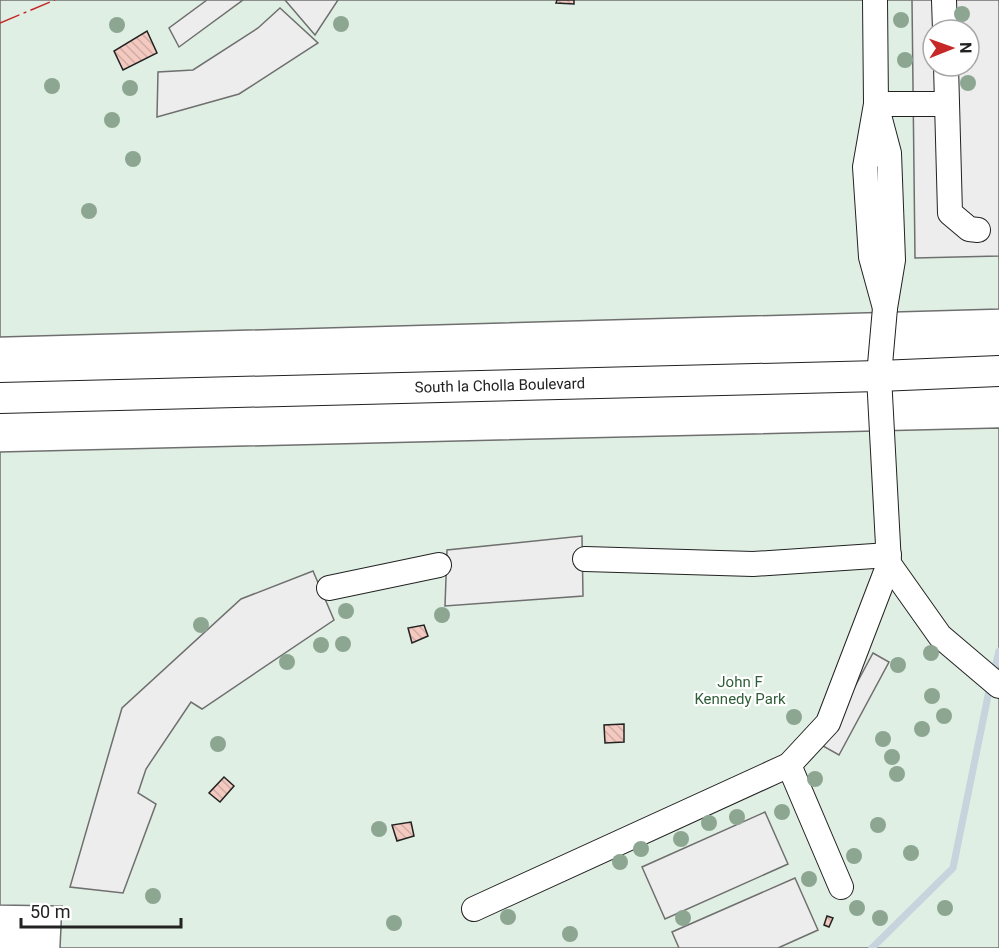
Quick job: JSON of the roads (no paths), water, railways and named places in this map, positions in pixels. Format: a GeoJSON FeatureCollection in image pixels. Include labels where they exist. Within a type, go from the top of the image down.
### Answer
{"type":"FeatureCollection","features":[{"type":"Feature","properties":{"kind":"main road","name":"South la Cholla Boulevard"},"geometry":{"type":"LineString","coordinates":[[0,398],[999,371]]}},
{"type":"Feature","properties":{"kind":"lane"},"geometry":{"type":"LineString","coordinates":[[474,909],[789,765],[828,723],[889,560],[879,376],[885,308],[871,257],[865,167],[876,104],[875,0]]}},
{"type":"Feature","properties":{"kind":"lane"},"geometry":{"type":"LineString","coordinates":[[944,0],[945,18]]}},
{"type":"Feature","properties":{"kind":"lane"},"geometry":{"type":"LineString","coordinates":[[946,78],[950,213],[969,229],[978,230]]}},
{"type":"Feature","properties":{"kind":"lane"},"geometry":{"type":"LineString","coordinates":[[876,104],[947,104]]}},
{"type":"Feature","properties":{"kind":"lane"},"geometry":{"type":"LineString","coordinates":[[585,558],[753,564],[889,560]]}},
{"type":"Feature","properties":{"kind":"lane"},"geometry":{"type":"LineString","coordinates":[[889,560],[940,636],[999,686]]}},
{"type":"Feature","properties":{"kind":"lane"},"geometry":{"type":"LineString","coordinates":[[328,588],[439,565]]}},
{"type":"Feature","properties":{"kind":"lane"},"geometry":{"type":"LineString","coordinates":[[789,765],[841,887]]}},
{"type":"Feature","properties":{"kind":"waterway"},"geometry":{"type":"LineString","coordinates":[[993,675],[999,651]]}},
{"type":"Feature","properties":{"kind":"waterway"},"geometry":{"type":"LineString","coordinates":[[872,948],[953,868],[990,686]]}},
{"type":"Feature","properties":{"kind":"park label","name":"John F Kennedy Park"},"geometry":{"type":"Point","coordinates":[740,690]}}]}
